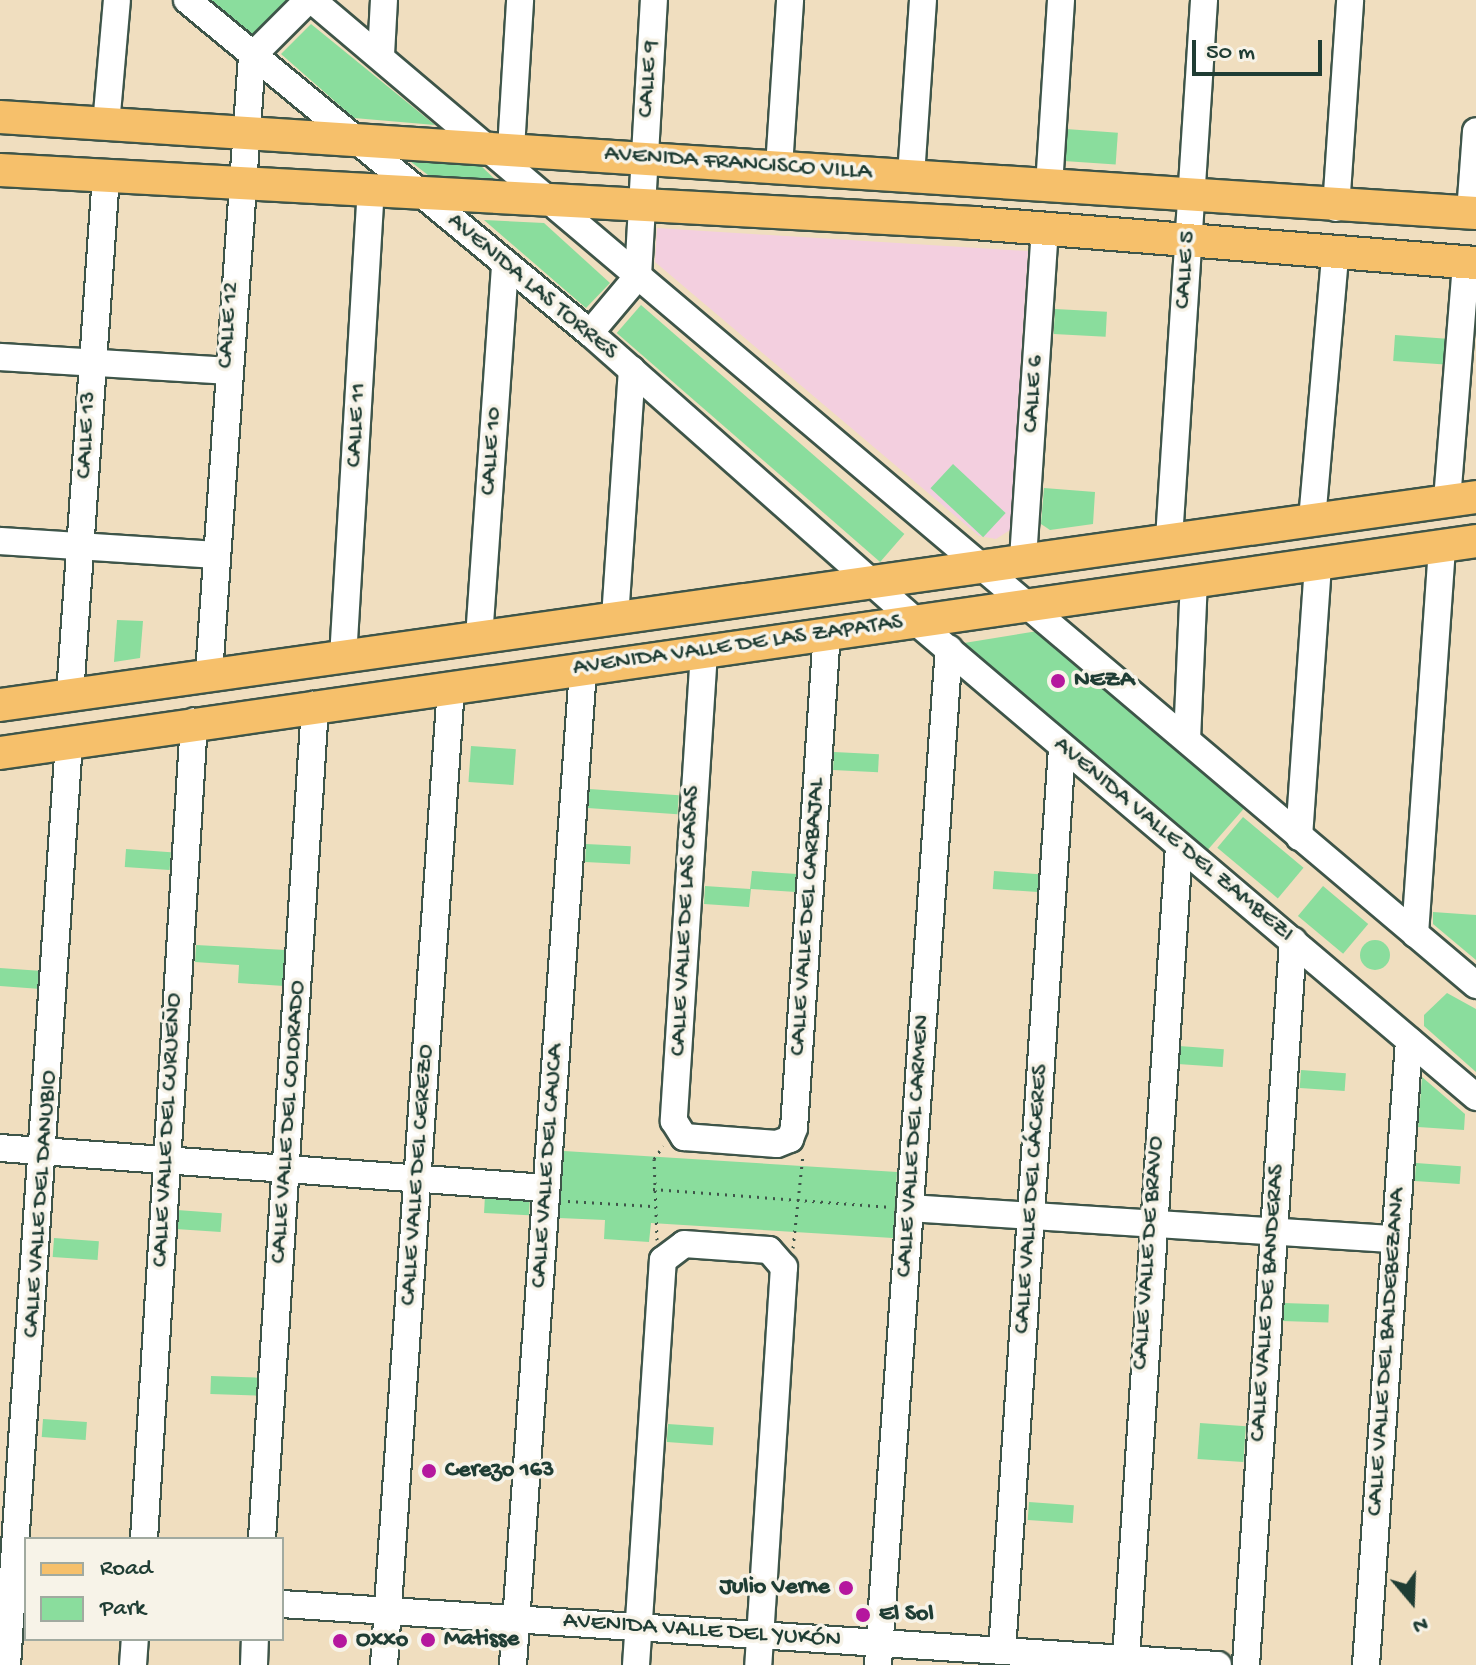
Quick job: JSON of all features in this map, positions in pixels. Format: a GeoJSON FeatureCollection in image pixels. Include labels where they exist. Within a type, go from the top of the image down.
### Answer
{"type":"FeatureCollection","features":[{"type":"Feature","properties":{"kind":"main road","name":"AVENIDA FRANCISCO VILLA"},"geometry":{"type":"LineString","coordinates":[[0,117],[779,167],[1336,208],[1473,213]]}},
{"type":"Feature","properties":{"kind":"main road","name":"AVENIDA FRANCISCO VILLA"},"geometry":{"type":"LineString","coordinates":[[0,170],[641,209],[974,223],[1335,255],[1471,263]]}},
{"type":"Feature","properties":{"kind":"main road"},"geometry":{"type":"LineString","coordinates":[[974,181],[974,223]]}},
{"type":"Feature","properties":{"kind":"main road","name":"AVENIDA VALLE DE LAS ZAPATAS"},"geometry":{"type":"LineString","coordinates":[[0,705],[1462,498]]}},
{"type":"Feature","properties":{"kind":"main road","name":"AVENIDA VALLE DE LAS ZAPATAS"},"geometry":{"type":"LineString","coordinates":[[0,753],[194,722],[1476,541]]}},
{"type":"Feature","properties":{"kind":"street"},"geometry":{"type":"LineString","coordinates":[[106,125],[117,0]]}},
{"type":"Feature","properties":{"kind":"street","name":"AVENIDA LAS TORRES"},"geometry":{"type":"LineString","coordinates":[[187,0],[590,333],[871,582]]}},
{"type":"Feature","properties":{"kind":"street"},"geometry":{"type":"LineString","coordinates":[[252,56],[310,0],[500,148],[638,276],[1476,985]]}},
{"type":"Feature","properties":{"kind":"street"},"geometry":{"type":"LineString","coordinates":[[381,55],[384,0]]}},
{"type":"Feature","properties":{"kind":"street"},"geometry":{"type":"LineString","coordinates":[[500,148],[520,0]]}},
{"type":"Feature","properties":{"kind":"street","name":"CALLE 9"},"geometry":{"type":"LineString","coordinates":[[638,276],[654,0]]}},
{"type":"Feature","properties":{"kind":"street"},"geometry":{"type":"LineString","coordinates":[[779,167],[790,0]]}},
{"type":"Feature","properties":{"kind":"street"},"geometry":{"type":"LineString","coordinates":[[911,176],[923,0]]}},
{"type":"Feature","properties":{"kind":"street"},"geometry":{"type":"LineString","coordinates":[[1049,186],[1061,0]]}},
{"type":"Feature","properties":{"kind":"street","name":"CALLE 5"},"geometry":{"type":"LineString","coordinates":[[1169,539],[1204,0]]}},
{"type":"Feature","properties":{"kind":"street"},"geometry":{"type":"LineString","coordinates":[[1336,208],[1350,0]]}},
{"type":"Feature","properties":{"kind":"street","name":"CALLE 12"},"geometry":{"type":"LineString","coordinates":[[209,674],[238,183],[252,56]]}},
{"type":"Feature","properties":{"kind":"street"},"geometry":{"type":"LineString","coordinates":[[1473,213],[1476,131]]}},
{"type":"Feature","properties":{"kind":"street","name":"CALLE 13"},"geometry":{"type":"LineString","coordinates":[[70,695],[106,175]]}},
{"type":"Feature","properties":{"kind":"street","name":"CALLE 11"},"geometry":{"type":"LineString","coordinates":[[343,658],[371,192]]}},
{"type":"Feature","properties":{"kind":"street","name":"CALLE 6"},"geometry":{"type":"LineString","coordinates":[[1023,559],[1045,230]]}},
{"type":"Feature","properties":{"kind":"street"},"geometry":{"type":"LineString","coordinates":[[1312,520],[1335,255]]}},
{"type":"Feature","properties":{"kind":"street","name":"CALLE 10"},"geometry":{"type":"LineString","coordinates":[[479,638],[505,263]]}},
{"type":"Feature","properties":{"kind":"street"},"geometry":{"type":"LineString","coordinates":[[1462,498],[1471,263]]}},
{"type":"Feature","properties":{"kind":"street"},"geometry":{"type":"LineString","coordinates":[[590,333],[638,276]]}},
{"type":"Feature","properties":{"kind":"street"},"geometry":{"type":"LineString","coordinates":[[0,357],[226,371]]}},
{"type":"Feature","properties":{"kind":"street"},"geometry":{"type":"LineString","coordinates":[[615,618],[632,370]]}},
{"type":"Feature","properties":{"kind":"street"},"geometry":{"type":"LineString","coordinates":[[0,541],[216,555]]}},
{"type":"Feature","properties":{"kind":"street"},"geometry":{"type":"LineString","coordinates":[[1415,934],[1442,546]]}},
{"type":"Feature","properties":{"kind":"street"},"geometry":{"type":"LineString","coordinates":[[1299,837],[1318,563]]}},
{"type":"Feature","properties":{"kind":"street"},"geometry":{"type":"LineString","coordinates":[[1187,740],[1194,580]]}},
{"type":"Feature","properties":{"kind":"street","name":"AVENIDA VALLE DEL ZAMBEZI"},"geometry":{"type":"LineString","coordinates":[[871,582],[1062,748],[1476,1097]]}},
{"type":"Feature","properties":{"kind":"street","name":"CALLE VALLE DEL CARBAJAL"},"geometry":{"type":"LineString","coordinates":[[790,1139],[827,635]]}},
{"type":"Feature","properties":{"kind":"street","name":"CALLE VALLE DEL CARMEN"},"geometry":{"type":"LineString","coordinates":[[878,1654],[949,648]]}},
{"type":"Feature","properties":{"kind":"street","name":"CALLE VALLE DE LAS CASAS"},"geometry":{"type":"LineString","coordinates":[[678,1134],[704,652]]}},
{"type":"Feature","properties":{"kind":"street","name":"CALLE VALLE DEL CAUCA"},"geometry":{"type":"LineString","coordinates":[[513,1665],[583,668]]}},
{"type":"Feature","properties":{"kind":"street","name":"CALLE VALLE DEL CEREZO"},"geometry":{"type":"LineString","coordinates":[[384,1665],[451,686]]}},
{"type":"Feature","properties":{"kind":"street","name":"CALLE VALLE DEL COLORADO"},"geometry":{"type":"LineString","coordinates":[[262,1537],[315,705]]}},
{"type":"Feature","properties":{"kind":"street","name":"CALLE VALLE DEL CURUEÑO"},"geometry":{"type":"LineString","coordinates":[[144,1537],[194,722]]}},
{"type":"Feature","properties":{"kind":"street","name":"CALLE VALLE DEL DANUBIO"},"geometry":{"type":"LineString","coordinates":[[7,1665],[45,1151],[69,742]]}},
{"type":"Feature","properties":{"kind":"street","name":"CALLE VALLE DEL CÁCERES"},"geometry":{"type":"LineString","coordinates":[[1002,1651],[1062,748]]}},
{"type":"Feature","properties":{"kind":"street","name":"CALLE VALLE DE BRAVO"},"geometry":{"type":"LineString","coordinates":[[1126,1659],[1150,1224],[1179,847]]}},
{"type":"Feature","properties":{"kind":"street","name":"CALLE VALLE DE BANDERAS"},"geometry":{"type":"LineString","coordinates":[[1246,1665],[1293,941]]}},
{"type":"Feature","properties":{"kind":"street","name":"CALLE VALLE DEL BALDEBEZANA"},"geometry":{"type":"LineString","coordinates":[[1366,1665],[1409,1040]]}},
{"type":"Feature","properties":{"kind":"street"},"geometry":{"type":"LineString","coordinates":[[678,1134],[732,1141],[790,1139]]}},
{"type":"Feature","properties":{"kind":"street"},"geometry":{"type":"LineString","coordinates":[[0,1148],[165,1157],[418,1177],[546,1194]]}},
{"type":"Feature","properties":{"kind":"street"},"geometry":{"type":"LineString","coordinates":[[910,1208],[1393,1239]]}},
{"type":"Feature","properties":{"kind":"street"},"geometry":{"type":"LineString","coordinates":[[636,1665],[668,1250],[727,1247],[779,1255],[758,1665]]}},
{"type":"Feature","properties":{"kind":"street","name":"AVENIDA VALLE DEL YUKÓN"},"geometry":{"type":"LineString","coordinates":[[284,1604],[760,1635],[878,1654],[1002,1651],[1215,1665]]}},
{"type":"Feature","properties":{"kind":"street"},"geometry":{"type":"LineString","coordinates":[[133,1665],[135,1641]]}},
{"type":"Feature","properties":{"kind":"street"},"geometry":{"type":"LineString","coordinates":[[254,1665],[255,1641]]}},
{"type":"Feature","properties":{"kind":"path"},"geometry":{"type":"LineString","coordinates":[[668,1250],[653,1232],[654,1159],[678,1134]]}},
{"type":"Feature","properties":{"kind":"path"},"geometry":{"type":"LineString","coordinates":[[779,1255],[798,1240],[802,1200],[805,1163],[790,1139]]}},
{"type":"Feature","properties":{"kind":"path"},"geometry":{"type":"LineString","coordinates":[[653,1189],[910,1208]]}},
{"type":"Feature","properties":{"kind":"path"},"geometry":{"type":"LineString","coordinates":[[546,1194],[652,1206]]}},
{"type":"Feature","properties":{"kind":"shaded area"},"geometry":{"type":"Polygon","coordinates":[[[657,228],[1028,251],[1010,530],[996,539],[979,536],[655,262],[657,228]]]}},
{"type":"Feature","properties":{"kind":"green space"},"geometry":{"type":"Polygon","coordinates":[[[207,0],[291,0],[254,42],[207,0]]]}},
{"type":"Feature","properties":{"kind":"green space"},"geometry":{"type":"Polygon","coordinates":[[[311,24],[435,125],[354,118],[281,54],[311,24]]]}},
{"type":"Feature","properties":{"kind":"green space"},"geometry":{"type":"Polygon","coordinates":[[[1066,129],[1118,133],[1116,165],[1064,161],[1066,129]]]}},
{"type":"Feature","properties":{"kind":"green space"},"geometry":{"type":"Polygon","coordinates":[[[406,158],[479,164],[502,186],[437,182],[406,158]]]}},
{"type":"Feature","properties":{"kind":"green space"},"geometry":{"type":"Polygon","coordinates":[[[484,220],[544,223],[610,283],[586,308],[484,220]]]}},
{"type":"Feature","properties":{"kind":"green space"},"geometry":{"type":"Polygon","coordinates":[[[641,305],[904,534],[880,562],[617,333],[641,305]]]}},
{"type":"Feature","properties":{"kind":"green space"},"geometry":{"type":"Polygon","coordinates":[[[1055,309],[1107,312],[1106,337],[1054,334],[1055,309]]]}},
{"type":"Feature","properties":{"kind":"green space"},"geometry":{"type":"Polygon","coordinates":[[[1395,335],[1447,339],[1445,365],[1393,361],[1395,335]]]}},
{"type":"Feature","properties":{"kind":"green space"},"geometry":{"type":"Polygon","coordinates":[[[953,464],[1006,513],[983,537],[930,488],[953,464]]]}},
{"type":"Feature","properties":{"kind":"green space"},"geometry":{"type":"Polygon","coordinates":[[[1044,488],[1095,492],[1093,524],[1050,530],[1041,524],[1044,488]]]}},
{"type":"Feature","properties":{"kind":"green space"},"geometry":{"type":"Polygon","coordinates":[[[117,620],[143,621],[140,658],[114,662],[117,620]]]}},
{"type":"Feature","properties":{"kind":"green space"},"geometry":{"type":"Polygon","coordinates":[[[1044,630],[1247,805],[1205,853],[958,644],[1044,630]]]}},
{"type":"Feature","properties":{"kind":"green space"},"geometry":{"type":"Polygon","coordinates":[[[471,746],[516,749],[513,785],[468,782],[471,746]]]}},
{"type":"Feature","properties":{"kind":"green space"},"geometry":{"type":"Polygon","coordinates":[[[834,752],[879,754],[878,772],[833,770],[834,752]]]}},
{"type":"Feature","properties":{"kind":"green space"},"geometry":{"type":"Polygon","coordinates":[[[589,789],[679,795],[677,814],[588,808],[589,789]]]}},
{"type":"Feature","properties":{"kind":"green space"},"geometry":{"type":"Polygon","coordinates":[[[1243,817],[1304,868],[1278,898],[1217,848],[1243,817]]]}},
{"type":"Feature","properties":{"kind":"green space"},"geometry":{"type":"Polygon","coordinates":[[[586,844],[631,846],[630,864],[585,862],[586,844]]]}},
{"type":"Feature","properties":{"kind":"green space"},"geometry":{"type":"Polygon","coordinates":[[[126,849],[171,852],[170,870],[125,867],[126,849]]]}},
{"type":"Feature","properties":{"kind":"green space"},"geometry":{"type":"Polygon","coordinates":[[[752,871],[797,874],[796,892],[751,889],[749,907],[704,904],[705,886],[750,889],[752,871]]]}},
{"type":"Feature","properties":{"kind":"green space"},"geometry":{"type":"Polygon","coordinates":[[[994,871],[1039,874],[1038,892],[993,889],[994,871]]]}},
{"type":"Feature","properties":{"kind":"green space"},"geometry":{"type":"Polygon","coordinates":[[[1323,886],[1368,924],[1343,954],[1298,916],[1323,886]]]}},
{"type":"Feature","properties":{"kind":"green space"},"geometry":{"type":"Polygon","coordinates":[[[1433,912],[1476,915],[1476,960],[1433,924],[1433,912]]]}},
{"type":"Feature","properties":{"kind":"green space"},"geometry":{"type":"Polygon","coordinates":[[[1375,940],[1386,944],[1390,955],[1386,966],[1375,970],[1364,966],[1360,955],[1364,944],[1375,940]]]}},
{"type":"Feature","properties":{"kind":"green space"},"geometry":{"type":"Polygon","coordinates":[[[196,945],[286,950],[284,986],[238,983],[239,965],[195,962],[196,945]]]}},
{"type":"Feature","properties":{"kind":"green space"},"geometry":{"type":"Polygon","coordinates":[[[0,968],[42,971],[41,989],[0,986],[0,968]]]}},
{"type":"Feature","properties":{"kind":"green space"},"geometry":{"type":"Polygon","coordinates":[[[1447,993],[1476,1009],[1476,1072],[1424,1026],[1424,1015],[1447,993]]]}},
{"type":"Feature","properties":{"kind":"green space"},"geometry":{"type":"Polygon","coordinates":[[[1179,1046],[1224,1049],[1223,1067],[1178,1064],[1179,1046]]]}},
{"type":"Feature","properties":{"kind":"green space"},"geometry":{"type":"Polygon","coordinates":[[[1301,1070],[1346,1073],[1345,1091],[1300,1088],[1301,1070]]]}},
{"type":"Feature","properties":{"kind":"green space"},"geometry":{"type":"Polygon","coordinates":[[[1422,1077],[1465,1114],[1464,1130],[1418,1127],[1422,1077]]]}},
{"type":"Feature","properties":{"kind":"green space"},"geometry":{"type":"Polygon","coordinates":[[[564,1151],[897,1172],[893,1238],[651,1223],[649,1242],[604,1239],[605,1220],[559,1218],[564,1151]]]}},
{"type":"Feature","properties":{"kind":"green space"},"geometry":{"type":"Polygon","coordinates":[[[1416,1163],[1461,1166],[1460,1184],[1415,1181],[1416,1163]]]}},
{"type":"Feature","properties":{"kind":"green space"},"geometry":{"type":"Polygon","coordinates":[[[485,1195],[530,1197],[529,1215],[484,1213],[485,1195]]]}},
{"type":"Feature","properties":{"kind":"green space"},"geometry":{"type":"Polygon","coordinates":[[[177,1210],[222,1213],[221,1232],[176,1229],[177,1210]]]}},
{"type":"Feature","properties":{"kind":"green space"},"geometry":{"type":"Polygon","coordinates":[[[54,1238],[99,1241],[98,1260],[53,1257],[54,1238]]]}},
{"type":"Feature","properties":{"kind":"green space"},"geometry":{"type":"Polygon","coordinates":[[[1283,1303],[1329,1305],[1328,1323],[1282,1321],[1283,1303]]]}},
{"type":"Feature","properties":{"kind":"green space"},"geometry":{"type":"Polygon","coordinates":[[[211,1376],[258,1378],[257,1396],[210,1394],[211,1376]]]}},
{"type":"Feature","properties":{"kind":"green space"},"geometry":{"type":"Polygon","coordinates":[[[43,1419],[87,1422],[86,1440],[42,1437],[43,1419]]]}},
{"type":"Feature","properties":{"kind":"green space"},"geometry":{"type":"Polygon","coordinates":[[[1200,1423],[1246,1426],[1243,1462],[1197,1459],[1200,1423]]]}},
{"type":"Feature","properties":{"kind":"green space"},"geometry":{"type":"Polygon","coordinates":[[[668,1424],[714,1427],[713,1445],[667,1442],[668,1424]]]}},
{"type":"Feature","properties":{"kind":"green space"},"geometry":{"type":"Polygon","coordinates":[[[1029,1502],[1074,1505],[1073,1523],[1028,1520],[1029,1502]]]}},
{"type":"Feature","properties":{"kind":"place","name":"NEZA"},"geometry":{"type":"Point","coordinates":[1058,681]}},
{"type":"Feature","properties":{"kind":"place","name":"Cerezo 163"},"geometry":{"type":"Point","coordinates":[429,1471]}},
{"type":"Feature","properties":{"kind":"place","name":"Julio Verne"},"geometry":{"type":"Point","coordinates":[846,1588]}},
{"type":"Feature","properties":{"kind":"place","name":"El Sol"},"geometry":{"type":"Point","coordinates":[863,1615]}},
{"type":"Feature","properties":{"kind":"place","name":"Matisse"},"geometry":{"type":"Point","coordinates":[428,1640]}},
{"type":"Feature","properties":{"kind":"place","name":"Oxxo"},"geometry":{"type":"Point","coordinates":[340,1641]}}]}
